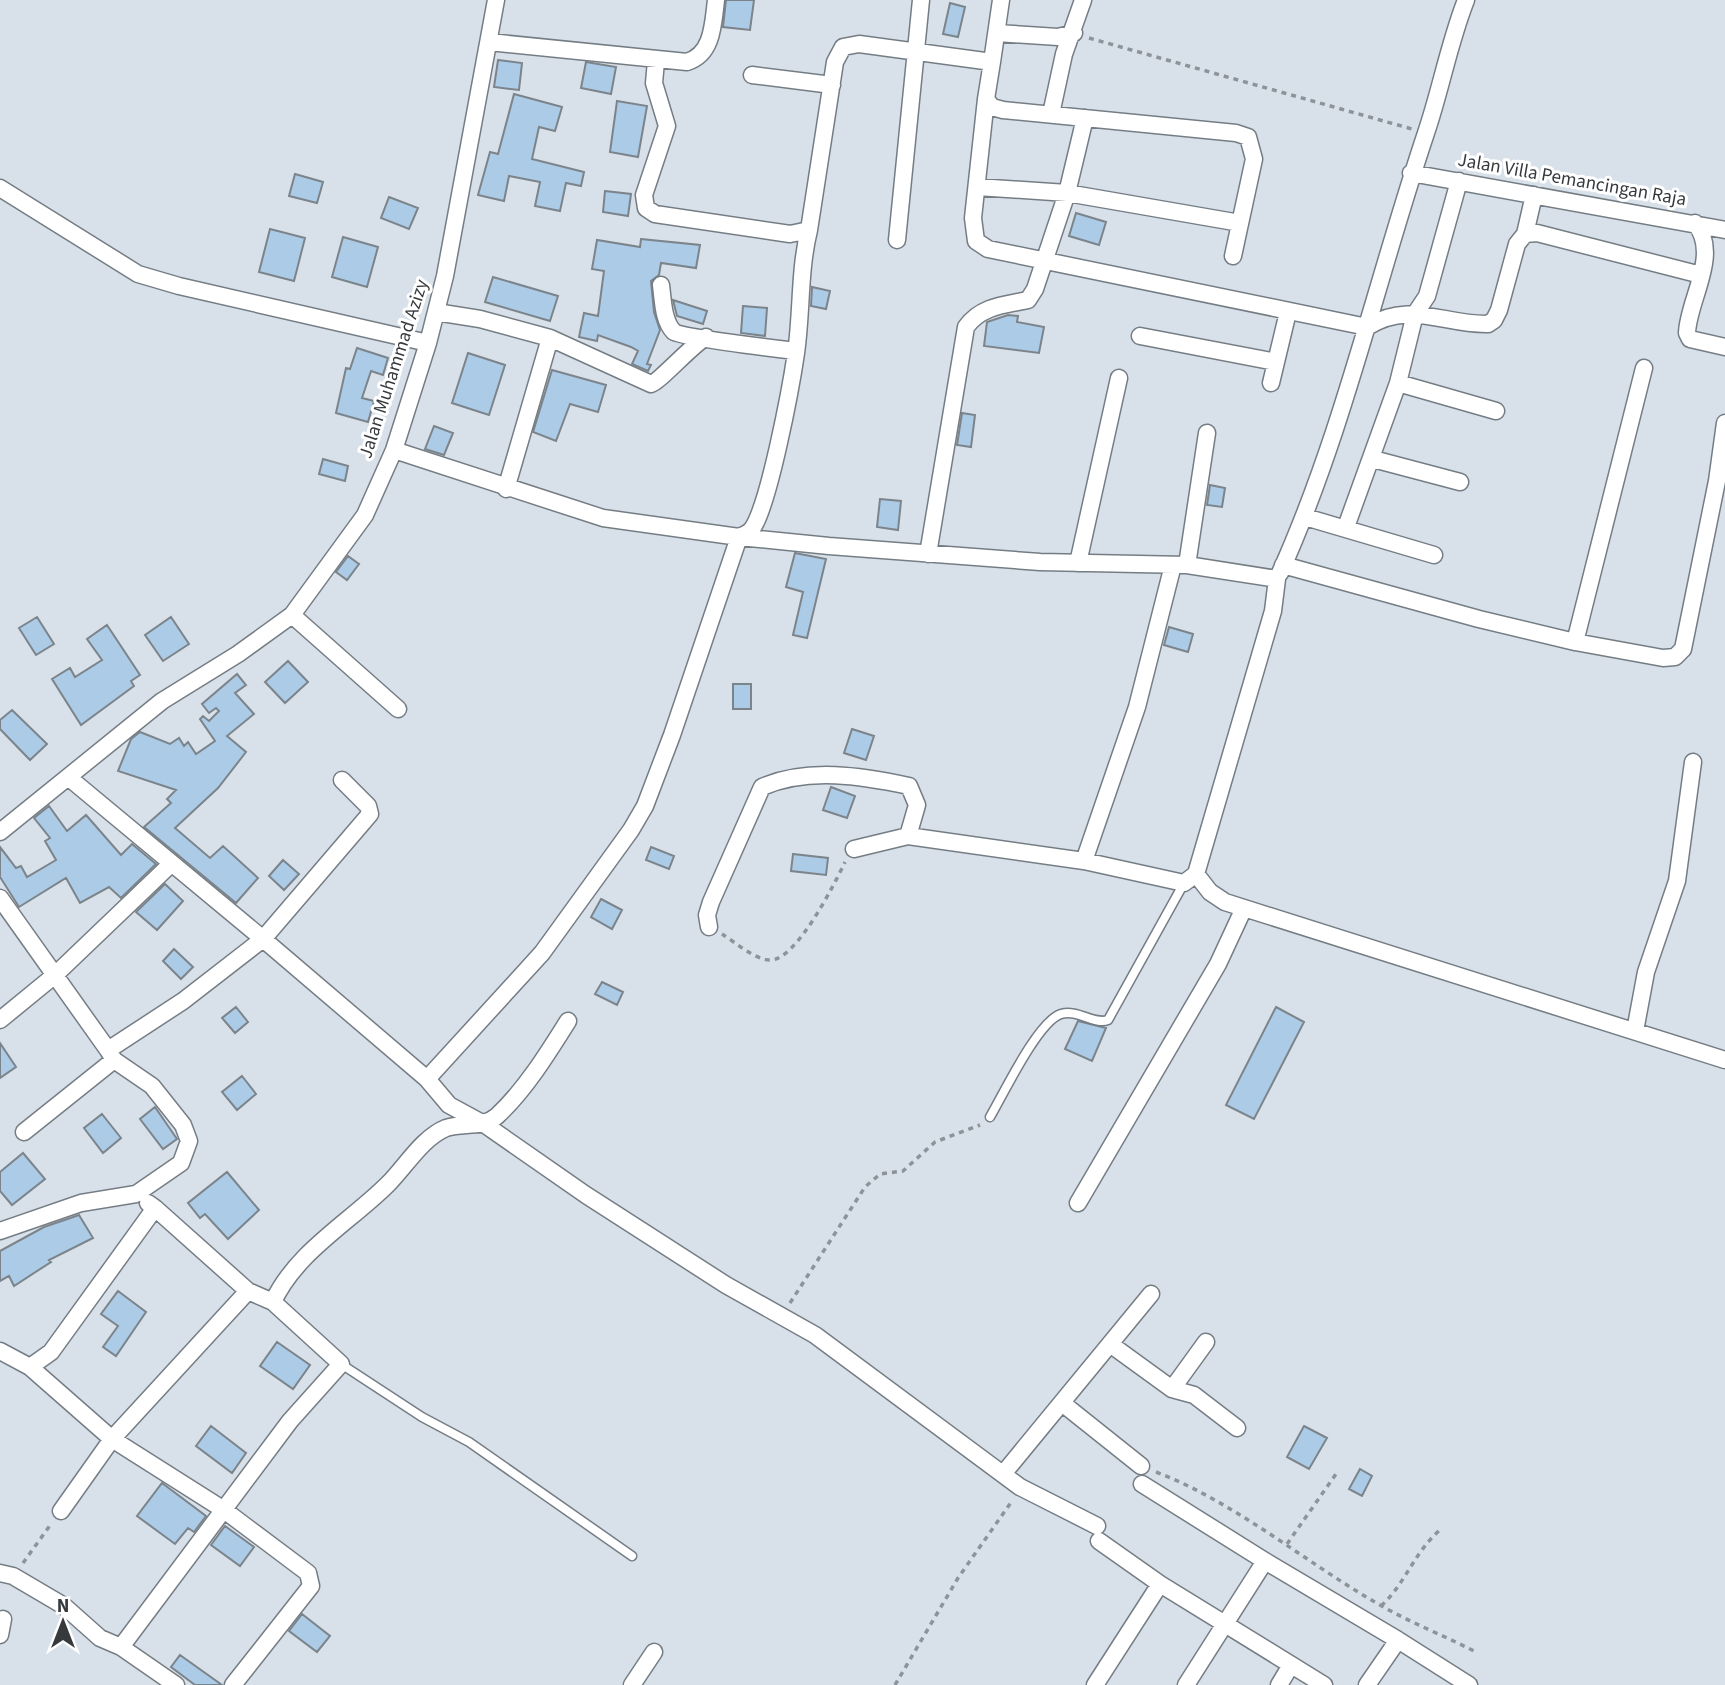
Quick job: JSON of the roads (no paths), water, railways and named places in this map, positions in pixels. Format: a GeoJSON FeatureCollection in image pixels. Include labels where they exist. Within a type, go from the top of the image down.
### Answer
{"type":"FeatureCollection","features":[{"type":"Feature","properties":{"kind":"street","name":"Jalan Muhammad Azizy"},"geometry":{"type":"LineString","coordinates":[[0,832],[162,701],[238,654],[292,615],[365,514],[394,450],[436,312],[496,0]]}},
{"type":"Feature","properties":{"kind":"street"},"geometry":{"type":"LineString","coordinates":[[489,42],[656,61],[687,62],[698,59],[713,28],[716,0]]}},
{"type":"Feature","properties":{"kind":"street"},"geometry":{"type":"LineString","coordinates":[[897,240],[918,53],[921,0]]}},
{"type":"Feature","properties":{"kind":"street"},"geometry":{"type":"LineString","coordinates":[[1001,0],[986,99],[973,218],[976,241],[988,248],[1367,327],[1389,316],[1415,314],[1431,314],[1474,324],[1488,324],[1494,320],[1517,244],[1525,234],[1534,195]]}},
{"type":"Feature","properties":{"kind":"street"},"geometry":{"type":"LineString","coordinates":[[1051,114],[1064,54],[1074,33],[1083,0]]}},
{"type":"Feature","properties":{"kind":"street"},"geometry":{"type":"LineString","coordinates":[[1190,879],[1273,611],[1280,572],[1305,517],[1367,327],[1411,173],[1427,133],[1466,0]]}},
{"type":"Feature","properties":{"kind":"street"},"geometry":{"type":"LineString","coordinates":[[997,33],[1058,37],[1074,33]]}},
{"type":"Feature","properties":{"kind":"street"},"geometry":{"type":"LineString","coordinates":[[427,1079],[542,953],[632,830],[645,806],[672,735],[738,537],[751,530],[765,494],[796,351],[800,275],[835,62],[843,47],[859,44],[992,62]]}},
{"type":"Feature","properties":{"kind":"street"},"geometry":{"type":"LineString","coordinates":[[656,61],[654,83],[667,126],[644,195],[646,208],[655,214],[790,234],[809,230]]}},
{"type":"Feature","properties":{"kind":"street"},"geometry":{"type":"LineString","coordinates":[[752,75],[832,85]]}},
{"type":"Feature","properties":{"kind":"street"},"geometry":{"type":"LineString","coordinates":[[986,99],[992,107],[1003,110],[1236,133],[1248,137],[1254,159],[1233,256]]}},
{"type":"Feature","properties":{"kind":"street"},"geometry":{"type":"LineString","coordinates":[[928,554],[966,327],[973,317],[985,309],[1028,300],[1045,261],[1067,193],[1085,118]]}},
{"type":"Feature","properties":{"kind":"street","name":"Jalan Villa Pemancingan Raja"},"geometry":{"type":"LineString","coordinates":[[1411,173],[1725,230]]}},
{"type":"Feature","properties":{"kind":"street"},"geometry":{"type":"LineString","coordinates":[[1346,527],[1398,383],[1415,314],[1427,296],[1459,181]]}},
{"type":"Feature","properties":{"kind":"street"},"geometry":{"type":"LineString","coordinates":[[977,187],[1067,193],[1240,223]]}},
{"type":"Feature","properties":{"kind":"street"},"geometry":{"type":"LineString","coordinates":[[0,188],[138,274],[179,286],[428,343]]}},
{"type":"Feature","properties":{"kind":"street"},"geometry":{"type":"LineString","coordinates":[[1695,223],[1704,243],[1701,275],[1686,333],[1690,339],[1725,348]]}},
{"type":"Feature","properties":{"kind":"street"},"geometry":{"type":"LineString","coordinates":[[1525,234],[1536,233],[1701,275]]}},
{"type":"Feature","properties":{"kind":"street"},"geometry":{"type":"LineString","coordinates":[[661,285],[668,324],[675,333],[685,338],[706,337],[796,351]]}},
{"type":"Feature","properties":{"kind":"street"},"geometry":{"type":"LineString","coordinates":[[436,312],[480,319],[550,338],[651,384],[658,382],[688,348],[706,337]]}},
{"type":"Feature","properties":{"kind":"street"},"geometry":{"type":"LineString","coordinates":[[1271,383],[1288,312]]}},
{"type":"Feature","properties":{"kind":"street"},"geometry":{"type":"LineString","coordinates":[[1140,336],[1276,362]]}},
{"type":"Feature","properties":{"kind":"street"},"geometry":{"type":"LineString","coordinates":[[506,489],[550,338]]}},
{"type":"Feature","properties":{"kind":"street"},"geometry":{"type":"LineString","coordinates":[[1576,642],[1644,368]]}},
{"type":"Feature","properties":{"kind":"street"},"geometry":{"type":"LineString","coordinates":[[1078,562],[1118,378]]}},
{"type":"Feature","properties":{"kind":"street"},"geometry":{"type":"LineString","coordinates":[[1398,383],[1496,411]]}},
{"type":"Feature","properties":{"kind":"street"},"geometry":{"type":"LineString","coordinates":[[394,450],[506,489],[603,518],[738,537],[928,554],[1280,572],[1576,642],[1663,658],[1675,657],[1683,649],[1717,481],[1725,424]]}},
{"type":"Feature","properties":{"kind":"street"},"geometry":{"type":"LineString","coordinates":[[1084,861],[1137,707],[1180,565],[1207,433]]}},
{"type":"Feature","properties":{"kind":"street"},"geometry":{"type":"LineString","coordinates":[[1373,458],[1460,482]]}},
{"type":"Feature","properties":{"kind":"street"},"geometry":{"type":"LineString","coordinates":[[1305,517],[1434,555]]}},
{"type":"Feature","properties":{"kind":"street"},"geometry":{"type":"LineString","coordinates":[[292,615],[398,709]]}},
{"type":"Feature","properties":{"kind":"street"},"geometry":{"type":"LineString","coordinates":[[1635,1031],[1646,972],[1677,881],[1693,762]]}},
{"type":"Feature","properties":{"kind":"street"},"geometry":{"type":"LineString","coordinates":[[709,927],[707,915],[710,902],[762,787],[775,782],[850,774],[909,786],[917,804],[908,836]]}},
{"type":"Feature","properties":{"kind":"street"},"geometry":{"type":"LineString","coordinates":[[68,776],[427,1079],[449,1105],[484,1124],[586,1195],[726,1285],[815,1335],[1020,1487],[1098,1533],[1160,1584],[1324,1685]]}},
{"type":"Feature","properties":{"kind":"street"},"geometry":{"type":"LineString","coordinates":[[24,1132],[111,1055],[263,939],[370,814],[368,806],[342,780]]}},
{"type":"Feature","properties":{"kind":"street"},"geometry":{"type":"LineString","coordinates":[[854,849],[908,836],[1190,879],[1244,908],[1725,1060]]}},
{"type":"Feature","properties":{"kind":"street"},"geometry":{"type":"LineString","coordinates":[[0,1020],[55,975],[171,864]]}},
{"type":"Feature","properties":{"kind":"street"},"geometry":{"type":"LineString","coordinates":[[0,898],[111,1055],[152,1086],[183,1125],[189,1141],[181,1163],[136,1194],[81,1203],[0,1231]]}},
{"type":"Feature","properties":{"kind":"street"},"geometry":{"type":"LineString","coordinates":[[1078,1203],[1218,964],[1244,908]]}},
{"type":"Feature","properties":{"kind":"street"},"geometry":{"type":"LineString","coordinates":[[273,1302],[285,1280],[317,1246],[388,1184],[426,1143],[446,1128],[484,1124],[497,1116],[547,1054],[568,1021]]}},
{"type":"Feature","properties":{"kind":"street"},"geometry":{"type":"LineString","coordinates":[[446,1128],[449,1105]]}},
{"type":"Feature","properties":{"kind":"street"},"geometry":{"type":"LineString","coordinates":[[121,1647],[290,1421],[341,1364],[273,1302],[248,1291],[136,1194]]}},
{"type":"Feature","properties":{"kind":"street"},"geometry":{"type":"LineString","coordinates":[[30,1367],[63,1340],[155,1208]]}},
{"type":"Feature","properties":{"kind":"street"},"geometry":{"type":"LineString","coordinates":[[61,1511],[112,1439],[248,1291]]}},
{"type":"Feature","properties":{"kind":"street"},"geometry":{"type":"LineString","coordinates":[[1003,1474],[1152,1294]]}},
{"type":"Feature","properties":{"kind":"street"},"geometry":{"type":"LineString","coordinates":[[1172,1389],[1206,1342]]}},
{"type":"Feature","properties":{"kind":"street"},"geometry":{"type":"LineString","coordinates":[[1111,1344],[1172,1389],[1194,1395],[1237,1428]]}},
{"type":"Feature","properties":{"kind":"street"},"geometry":{"type":"LineString","coordinates":[[0,1351],[30,1367],[112,1439],[223,1510],[308,1573],[311,1586],[233,1685]]}},
{"type":"Feature","properties":{"kind":"street"},"geometry":{"type":"LineString","coordinates":[[1062,1403],[1140,1466]]}},
{"type":"Feature","properties":{"kind":"street"},"geometry":{"type":"LineString","coordinates":[[1142,1484],[1469,1685]]}},
{"type":"Feature","properties":{"kind":"street"},"geometry":{"type":"LineString","coordinates":[[1186,1685],[1265,1561]]}},
{"type":"Feature","properties":{"kind":"street"},"geometry":{"type":"LineString","coordinates":[[7,1574],[64,1606],[100,1638],[121,1647],[176,1685]]}},
{"type":"Feature","properties":{"kind":"street"},"geometry":{"type":"LineString","coordinates":[[1095,1685],[1160,1584]]}},
{"type":"Feature","properties":{"kind":"street"},"geometry":{"type":"LineString","coordinates":[[1367,1685],[1398,1640]]}},
{"type":"Feature","properties":{"kind":"street"},"geometry":{"type":"LineString","coordinates":[[632,1685],[654,1652]]}},
{"type":"Feature","properties":{"kind":"street"},"geometry":{"type":"LineString","coordinates":[[1279,1685],[1292,1665]]}},
{"type":"Feature","properties":{"kind":"lane"},"geometry":{"type":"LineString","coordinates":[[990,1117],[1036,1038],[1051,1019],[1061,1014],[1076,1013],[1100,1022],[1108,1020],[1190,879]]}},
{"type":"Feature","properties":{"kind":"lane"},"geometry":{"type":"LineString","coordinates":[[341,1364],[422,1417],[469,1442],[632,1556]]}}]}
